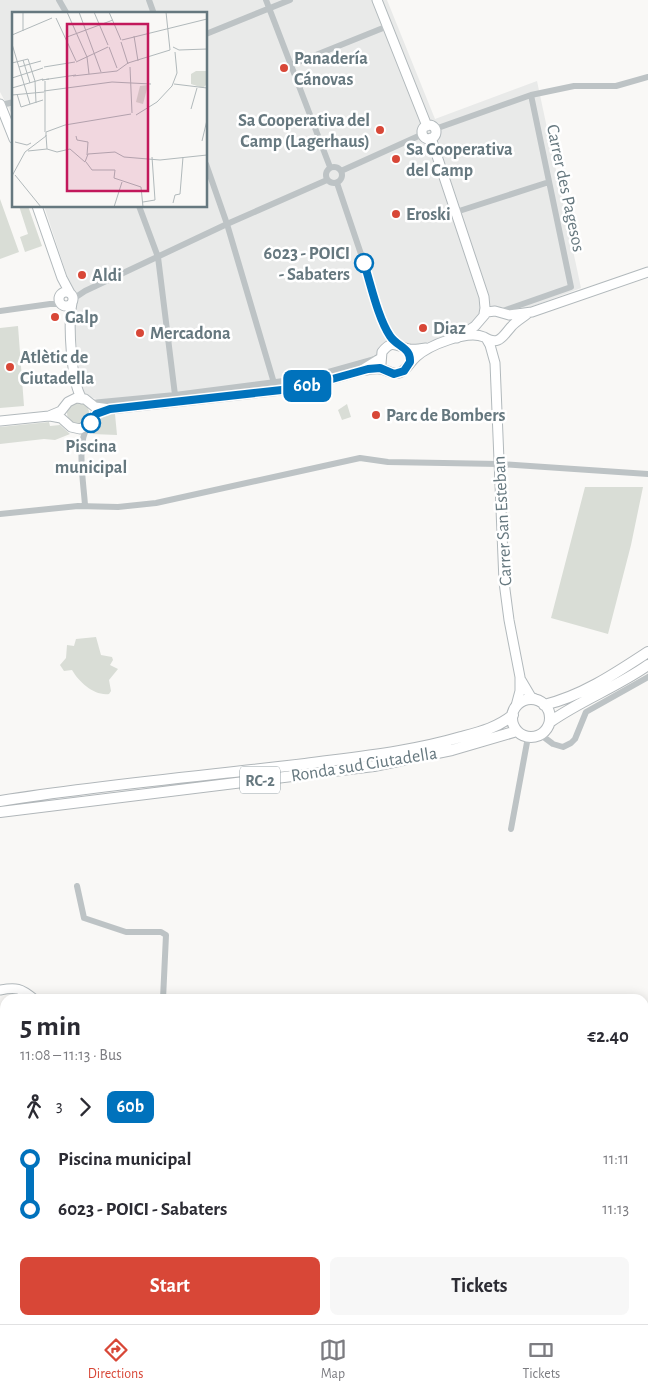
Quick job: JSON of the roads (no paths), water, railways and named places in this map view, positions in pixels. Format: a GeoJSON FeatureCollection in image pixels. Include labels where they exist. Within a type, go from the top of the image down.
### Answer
{"type":"FeatureCollection","features":[{"type":"Feature","properties":{"kind":"main road","name":"RC-2"},"geometry":{"type":"LineString","coordinates":[[515,711],[526,700],[541,702],[563,700],[648,652]]}},
{"type":"Feature","properties":{"kind":"main road"},"geometry":{"type":"LineString","coordinates":[[550,722],[569,708],[620,682],[648,665]]}},
{"type":"Feature","properties":{"kind":"main road"},"geometry":{"type":"LineString","coordinates":[[515,711],[514,726],[517,731],[528,737],[541,735],[545,732],[550,722],[550,713],[541,702]]}},
{"type":"Feature","properties":{"kind":"main road","name":"Ronda sud Ciutadella"},"geometry":{"type":"LineString","coordinates":[[0,801],[410,749],[490,729],[503,723],[515,711]]}},
{"type":"Feature","properties":{"kind":"main road","name":"Ronda sud Ciutadella"},"geometry":{"type":"LineString","coordinates":[[0,812],[374,766],[452,750],[517,731]]}},
{"type":"Feature","properties":{"kind":"street"},"geometry":{"type":"LineString","coordinates":[[59,0],[66,12]]}},
{"type":"Feature","properties":{"kind":"street"},"geometry":{"type":"LineString","coordinates":[[149,0],[153,12]]}},
{"type":"Feature","properties":{"kind":"street"},"geometry":{"type":"LineString","coordinates":[[266,0],[330,167]]}},
{"type":"Feature","properties":{"kind":"street"},"geometry":{"type":"LineString","coordinates":[[208,33],[290,0]]}},
{"type":"Feature","properties":{"kind":"street"},"geometry":{"type":"LineString","coordinates":[[377,0],[429,132],[484,297],[479,330],[485,338]]}},
{"type":"Feature","properties":{"kind":"street"},"geometry":{"type":"LineString","coordinates":[[291,65],[388,26]]}},
{"type":"Feature","properties":{"kind":"street"},"geometry":{"type":"LineString","coordinates":[[341,171],[429,132],[531,95],[574,86],[616,86],[648,77]]}},
{"type":"Feature","properties":{"kind":"street","name":"Carrer des Pagesos"},"geometry":{"type":"LineString","coordinates":[[499,312],[571,287],[531,95]]}},
{"type":"Feature","properties":{"kind":"street"},"geometry":{"type":"LineString","coordinates":[[0,104],[12,134]]}},
{"type":"Feature","properties":{"kind":"street"},"geometry":{"type":"LineString","coordinates":[[327,180],[331,183],[337,183],[342,178],[341,171],[338,168],[330,167]]}},
{"type":"Feature","properties":{"kind":"street"},"geometry":{"type":"LineString","coordinates":[[327,180],[326,173],[330,167]]}},
{"type":"Feature","properties":{"kind":"street"},"geometry":{"type":"LineString","coordinates":[[208,170],[227,224],[274,383]]}},
{"type":"Feature","properties":{"kind":"street"},"geometry":{"type":"LineString","coordinates":[[0,311],[50,304],[67,299],[227,224],[327,180]]}},
{"type":"Feature","properties":{"kind":"street"},"geometry":{"type":"LineString","coordinates":[[456,212],[549,182]]}},
{"type":"Feature","properties":{"kind":"street"},"geometry":{"type":"LineString","coordinates":[[337,183],[385,325],[390,335],[410,355],[409,365]]}},
{"type":"Feature","properties":{"kind":"street"},"geometry":{"type":"LineString","coordinates":[[0,421],[49,415],[64,409],[71,400],[76,382],[67,299],[62,278],[38,208]]}},
{"type":"Feature","properties":{"kind":"street"},"geometry":{"type":"LineString","coordinates":[[140,208],[158,257],[175,395]]}},
{"type":"Feature","properties":{"kind":"street"},"geometry":{"type":"LineString","coordinates":[[457,338],[469,331],[482,318],[499,312],[514,314],[532,312],[648,272]]}},
{"type":"Feature","properties":{"kind":"street"},"geometry":{"type":"LineString","coordinates":[[484,297],[506,317],[508,323],[504,335]]}},
{"type":"Feature","properties":{"kind":"street"},"geometry":{"type":"LineString","coordinates":[[385,348],[392,344],[418,349],[470,336],[494,341],[504,335],[516,322],[532,312]]}},
{"type":"Feature","properties":{"kind":"street"},"geometry":{"type":"LineString","coordinates":[[385,325],[386,336],[385,348],[381,357],[382,366],[391,373],[404,371],[420,353],[433,346]]}},
{"type":"Feature","properties":{"kind":"street","name":"Carrer San Esteban"},"geometry":{"type":"LineString","coordinates":[[496,363],[504,335]]}},
{"type":"Feature","properties":{"kind":"street","name":"Carrer San Esteban"},"geometry":{"type":"LineString","coordinates":[[485,338],[490,344],[496,363],[504,582],[508,620],[520,678],[520,691],[515,711]]}},
{"type":"Feature","properties":{"kind":"street"},"geometry":{"type":"LineString","coordinates":[[71,400],[88,402],[175,395],[274,383],[307,378],[381,357]]}},
{"type":"Feature","properties":{"kind":"street"},"geometry":{"type":"LineString","coordinates":[[360,371],[381,357]]}},
{"type":"Feature","properties":{"kind":"street"},"geometry":{"type":"LineString","coordinates":[[88,402],[100,409],[110,409],[300,388],[360,371],[386,370]]}},
{"type":"Feature","properties":{"kind":"street"},"geometry":{"type":"LineString","coordinates":[[76,382],[94,416]]}},
{"type":"Feature","properties":{"kind":"street"},"geometry":{"type":"LineString","coordinates":[[64,409],[65,421]]}},
{"type":"Feature","properties":{"kind":"street"},"geometry":{"type":"LineString","coordinates":[[82,446],[84,435],[94,416],[110,409]]}},
{"type":"Feature","properties":{"kind":"street"},"geometry":{"type":"LineString","coordinates":[[49,415],[61,418],[78,431],[82,446],[85,506]]}},
{"type":"Feature","properties":{"kind":"street"},"geometry":{"type":"LineString","coordinates":[[74,428],[80,429],[88,426]]}},
{"type":"Feature","properties":{"kind":"street"},"geometry":{"type":"LineString","coordinates":[[0,514],[64,507],[118,507],[156,503],[360,458],[388,462],[499,464],[648,474]]}},
{"type":"Feature","properties":{"kind":"street"},"geometry":{"type":"LineString","coordinates":[[541,735],[553,744],[563,746],[571,743],[575,739],[586,712],[648,677]]}},
{"type":"Feature","properties":{"kind":"street","name":"Carrer San Esteban"},"geometry":{"type":"LineString","coordinates":[[520,678],[525,689],[532,697],[541,702]]}},
{"type":"Feature","properties":{"kind":"street"},"geometry":{"type":"LineString","coordinates":[[511,830],[528,737]]}},
{"type":"Feature","properties":{"kind":"street"},"geometry":{"type":"LineString","coordinates":[[77,886],[84,918],[126,932],[161,932],[166,935],[163,994]]}},
{"type":"Feature","properties":{"kind":"street"},"geometry":{"type":"LineString","coordinates":[[0,990],[11,988],[23,990],[28,994]]}},
{"type":"Feature","properties":{"kind":"place","name":"Panadería Cánovas"},"geometry":{"type":"Point","coordinates":[284,68]}},
{"type":"Feature","properties":{"kind":"place","name":"Sa Cooperativa del Camp (Lagerhaus)"},"geometry":{"type":"Point","coordinates":[380,130]}},
{"type":"Feature","properties":{"kind":"place","name":"Sa Cooperativa del Camp"},"geometry":{"type":"Point","coordinates":[396,159]}},
{"type":"Feature","properties":{"kind":"place","name":"Eroski"},"geometry":{"type":"Point","coordinates":[396,214]}},
{"type":"Feature","properties":{"kind":"place","name":"6023 - POICI - Sabaters"},"geometry":{"type":"Point","coordinates":[364,263]}},
{"type":"Feature","properties":{"kind":"place","name":"Aldi"},"geometry":{"type":"Point","coordinates":[82,275]}},
{"type":"Feature","properties":{"kind":"place","name":"Galp"},"geometry":{"type":"Point","coordinates":[55,317]}},
{"type":"Feature","properties":{"kind":"place","name":"Diaz"},"geometry":{"type":"Point","coordinates":[423,328]}},
{"type":"Feature","properties":{"kind":"place","name":"Mercadona"},"geometry":{"type":"Point","coordinates":[140,333]}},
{"type":"Feature","properties":{"kind":"place","name":"Atlètic de Ciutadella"},"geometry":{"type":"Point","coordinates":[10,367]}},
{"type":"Feature","properties":{"kind":"place","name":"Parc de Bombers"},"geometry":{"type":"Point","coordinates":[376,415]}},
{"type":"Feature","properties":{"kind":"place","name":"Piscina municipal"},"geometry":{"type":"Point","coordinates":[91,423]}}]}
